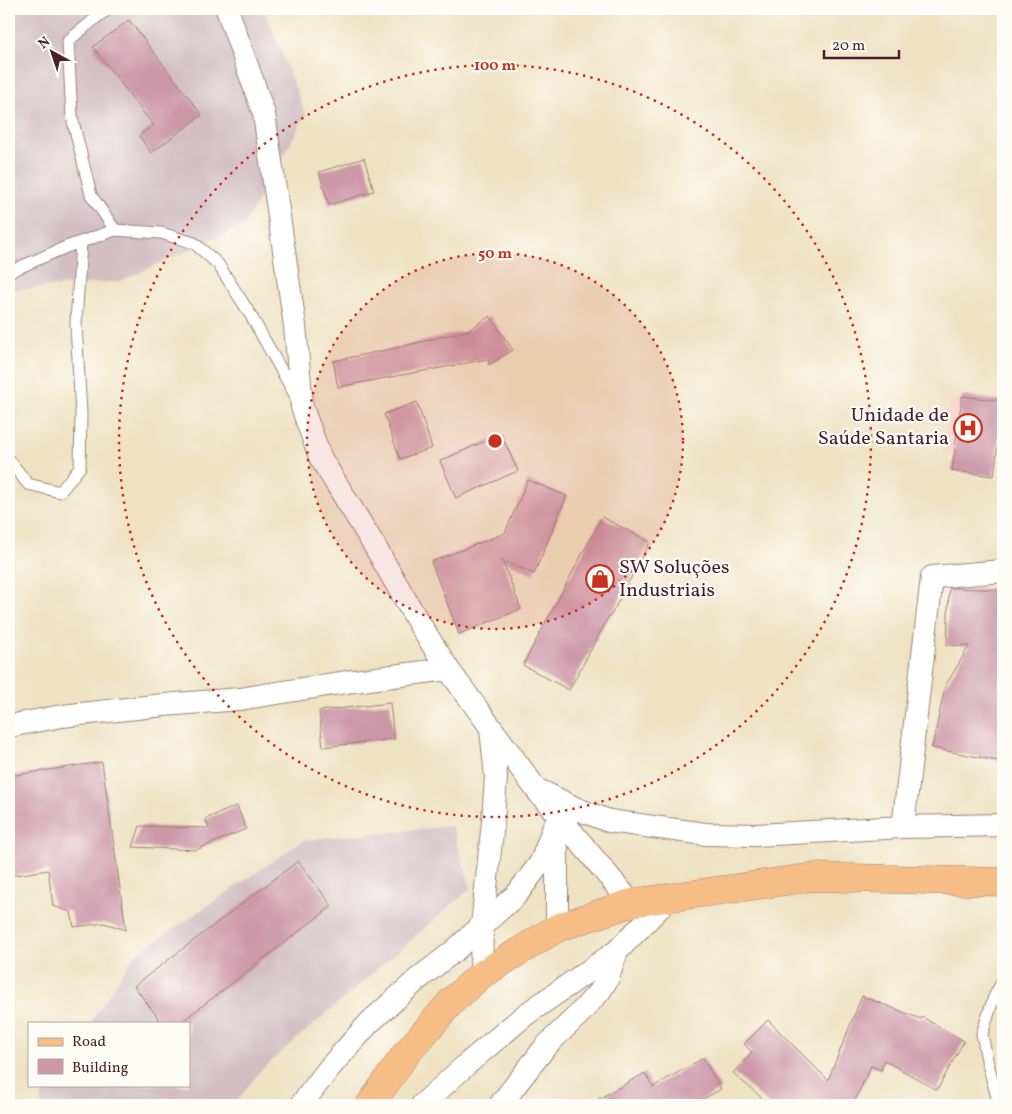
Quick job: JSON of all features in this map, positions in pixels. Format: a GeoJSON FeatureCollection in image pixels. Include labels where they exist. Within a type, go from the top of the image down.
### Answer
{"type":"FeatureCollection","features":[{"type":"Feature","properties":{"kind":"main road"},"geometry":{"type":"LineString","coordinates":[[370,1105],[405,1054],[452,1001],[480,975],[557,928],[632,903],[814,877],[1003,882]]}},
{"type":"Feature","properties":{"kind":"street"},"geometry":{"type":"LineString","coordinates":[[227,9],[264,114],[295,326],[302,407],[320,457],[448,669],[536,789],[553,817],[632,903]]}},
{"type":"Feature","properties":{"kind":"street"},"geometry":{"type":"LineString","coordinates":[[904,827],[932,576],[1003,571]]}},
{"type":"Feature","properties":{"kind":"street"},"geometry":{"type":"LineString","coordinates":[[9,726],[62,716],[164,705],[240,700],[346,682],[448,669]]}},
{"type":"Feature","properties":{"kind":"street"},"geometry":{"type":"LineString","coordinates":[[480,975],[482,925],[496,776],[490,728]]}},
{"type":"Feature","properties":{"kind":"street"},"geometry":{"type":"LineString","coordinates":[[536,789],[577,809],[609,821],[705,834],[756,836],[904,827],[1003,825]]}},
{"type":"Feature","properties":{"kind":"street"},"geometry":{"type":"LineString","coordinates":[[301,1105],[330,1067],[369,1023],[418,979],[454,951],[517,894],[541,862],[553,817]]}},
{"type":"Feature","properties":{"kind":"street"},"geometry":{"type":"LineString","coordinates":[[553,817],[557,849],[557,928]]}},
{"type":"Feature","properties":{"kind":"street"},"geometry":{"type":"LineString","coordinates":[[422,1105],[525,1015],[617,951],[668,899]]}},
{"type":"Feature","properties":{"kind":"street"},"geometry":{"type":"LineString","coordinates":[[500,1105],[546,1046],[600,991],[608,978],[617,951]]}},
{"type":"Feature","properties":{"kind":"lane"},"geometry":{"type":"LineString","coordinates":[[109,9],[68,41],[72,117],[91,196],[115,230]]}},
{"type":"Feature","properties":{"kind":"lane"},"geometry":{"type":"LineString","coordinates":[[9,273],[66,248],[115,230],[161,233],[194,243],[218,264],[250,314],[302,407]]}},
{"type":"Feature","properties":{"kind":"lane"},"geometry":{"type":"LineString","coordinates":[[9,460],[28,484],[60,492],[80,468],[81,414],[76,324],[81,242]]}},
{"type":"Feature","properties":{"kind":"lane"},"geometry":{"type":"LineString","coordinates":[[999,1105],[982,1034],[994,997],[1003,980]]}},
{"type":"Feature","properties":{"kind":"shaded area"},"geometry":{"type":"Polygon","coordinates":[[[9,9],[264,9],[306,115],[244,225],[121,281],[9,290],[9,9]]]}},
{"type":"Feature","properties":{"kind":"shaded area","name":"Unidade de Saúde Santaria"},"geometry":{"type":"Polygon","coordinates":[[[950,399],[993,404],[986,457],[943,452],[950,399]]]}},
{"type":"Feature","properties":{"kind":"shaded area"},"geometry":{"type":"Polygon","coordinates":[[[452,826],[471,888],[261,1070],[234,1105],[41,1105],[41,1098],[48,1086],[190,1086],[190,1022],[91,1022],[134,956],[304,840],[452,826]]]}},
{"type":"Feature","properties":{"kind":"building"},"geometry":{"type":"Polygon","coordinates":[[[129,20],[202,115],[151,153],[139,136],[153,125],[93,47],[129,20]]]}},
{"type":"Feature","properties":{"kind":"building"},"geometry":{"type":"Polygon","coordinates":[[[364,158],[374,191],[329,205],[319,172],[364,158]]]}},
{"type":"Feature","properties":{"kind":"building"},"geometry":{"type":"Polygon","coordinates":[[[490,316],[513,350],[489,365],[488,359],[338,387],[333,361],[469,330],[490,316]]]}},
{"type":"Feature","properties":{"kind":"building"},"geometry":{"type":"Polygon","coordinates":[[[962,396],[1003,401],[994,476],[952,471],[962,396]]]}},
{"type":"Feature","properties":{"kind":"building"},"geometry":{"type":"Polygon","coordinates":[[[417,402],[432,448],[400,459],[384,414],[417,402]]]}},
{"type":"Feature","properties":{"kind":"building"},"geometry":{"type":"Polygon","coordinates":[[[501,434],[518,471],[456,498],[440,461],[501,434]]]}},
{"type":"Feature","properties":{"kind":"building"},"geometry":{"type":"Polygon","coordinates":[[[528,480],[567,496],[534,574],[502,560],[521,609],[459,634],[431,562],[505,533],[528,480]]]}},
{"type":"Feature","properties":{"kind":"building","name":"SW Soluções Industriais"},"geometry":{"type":"Polygon","coordinates":[[[602,517],[650,542],[569,690],[523,665],[602,517]]]}},
{"type":"Feature","properties":{"kind":"building"},"geometry":{"type":"Polygon","coordinates":[[[949,589],[1003,590],[1003,762],[932,748],[945,687],[969,646],[947,645],[949,589]]]}},
{"type":"Feature","properties":{"kind":"building"},"geometry":{"type":"Polygon","coordinates":[[[390,703],[394,739],[323,747],[319,711],[390,703]]]}},
{"type":"Feature","properties":{"kind":"building"},"geometry":{"type":"Polygon","coordinates":[[[102,762],[126,930],[104,923],[74,927],[71,912],[53,906],[48,870],[9,876],[9,776],[102,762]]]}},
{"type":"Feature","properties":{"kind":"building"},"geometry":{"type":"Polygon","coordinates":[[[237,806],[246,829],[196,850],[133,847],[140,826],[209,828],[205,819],[237,806]]]}},
{"type":"Feature","properties":{"kind":"building"},"geometry":{"type":"Polygon","coordinates":[[[298,861],[332,906],[181,1022],[161,1022],[134,986],[298,861]]]}},
{"type":"Feature","properties":{"kind":"building"},"geometry":{"type":"Polygon","coordinates":[[[862,996],[921,1019],[922,1017],[964,1041],[937,1090],[884,1060],[881,1070],[871,1066],[853,1105],[770,1105],[733,1073],[752,1052],[744,1044],[768,1020],[828,1080],[862,996]]]}},
{"type":"Feature","properties":{"kind":"building"},"geometry":{"type":"Polygon","coordinates":[[[703,1058],[721,1089],[693,1105],[588,1105],[645,1073],[653,1087],[703,1058]]]}},
{"type":"Feature","properties":{"kind":"place","name":"Unidade de Saúde Santaria"},"geometry":{"type":"Point","coordinates":[968,428]}},
{"type":"Feature","properties":{"kind":"place","name":"SW Soluções Industriais"},"geometry":{"type":"Point","coordinates":[600,579]}}]}
